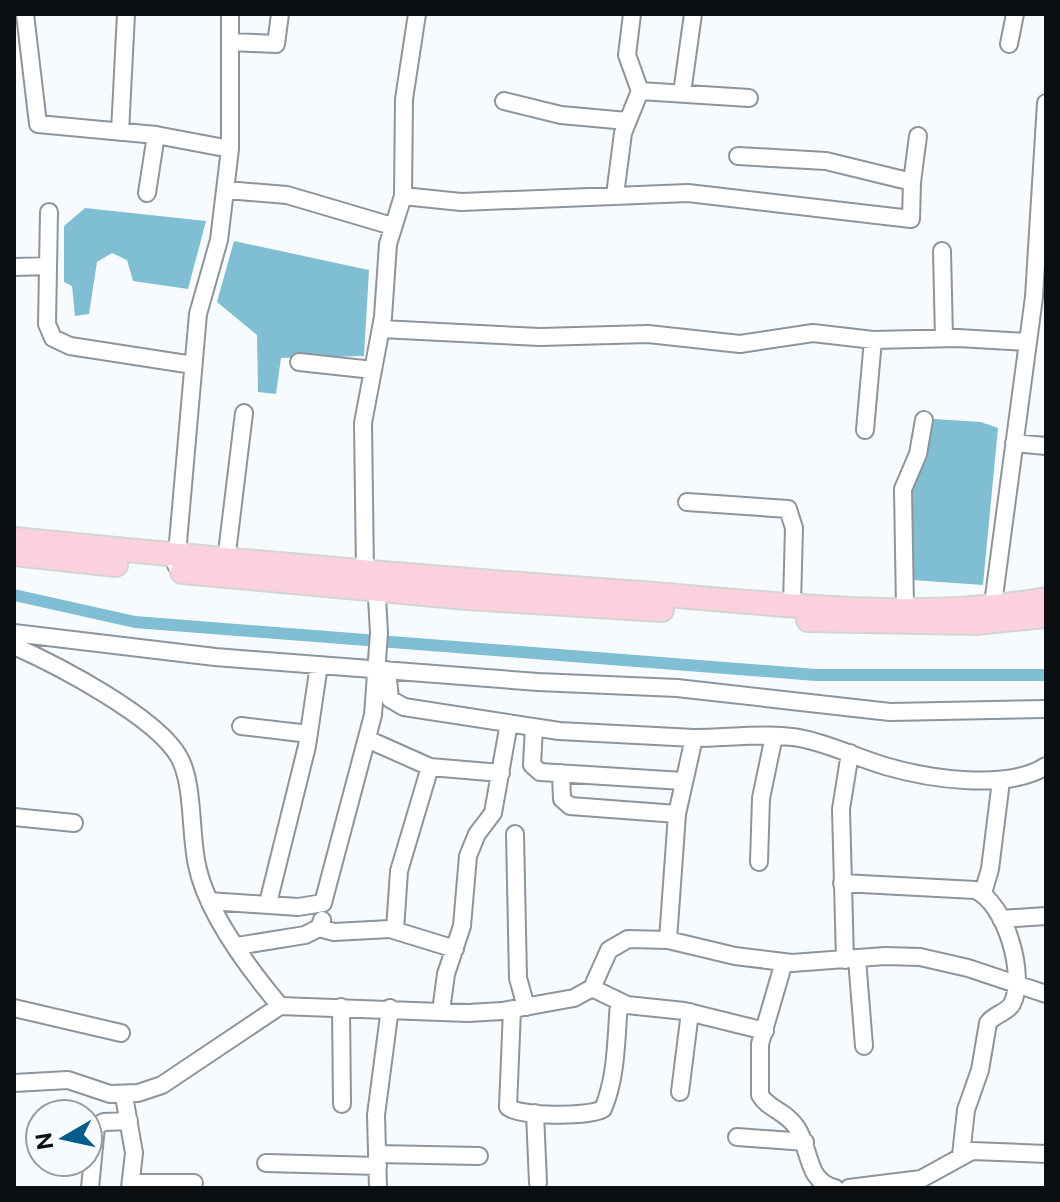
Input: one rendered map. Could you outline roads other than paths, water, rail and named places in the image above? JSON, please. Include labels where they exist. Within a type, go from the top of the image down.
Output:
[{"type":"main road","points":[[14,539],[176,564],[226,561],[372,579],[792,604],[905,608],[1046,599]]},
{"type":"main road","points":[[14,554],[372,579],[865,623],[976,623],[1046,616]]},
{"type":"street","points":[[25,14],[38,124],[156,135],[230,149]]},
{"type":"street","points":[[120,132],[126,14]]},
{"type":"street","points":[[176,564],[198,314],[219,240],[226,190],[230,149],[230,14]]},
{"type":"street","points":[[230,42],[276,44],[280,14]]},
{"type":"street","points":[[417,14],[404,99],[403,196],[392,226],[381,329],[361,451],[381,666],[393,703],[534,727],[694,738],[774,736],[806,739],[913,772],[1001,781],[1028,777],[1046,766]]},
{"type":"street","points":[[615,195],[627,121],[640,91],[627,55],[632,14]]},
{"type":"street","points":[[682,93],[693,14]]},
{"type":"street","points":[[1009,44],[1015,14]]},
{"type":"street","points":[[640,91],[749,98]]},
{"type":"street","points":[[504,101],[561,115],[627,121]]},
{"type":"street","points":[[993,604],[1028,342],[1039,316],[1046,103]]},
{"type":"street","points":[[147,193],[156,135]]},
{"type":"street","points":[[403,196],[461,202],[688,193],[911,219],[918,136]]},
{"type":"street","points":[[738,156],[826,161],[912,182]]},
{"type":"street","points":[[226,190],[287,195],[392,226]]},
{"type":"street","points":[[49,212],[47,324],[59,343],[193,365]]},
{"type":"street","points":[[942,251],[944,338]]},
{"type":"street","points":[[14,267],[48,266]]},
{"type":"street","points":[[381,329],[540,337],[648,334],[740,344],[813,333],[873,340],[944,338],[1028,342]]},
{"type":"street","points":[[865,430],[873,340]]},
{"type":"street","points":[[299,362],[373,370]]},
{"type":"street","points":[[226,561],[244,413]]},
{"type":"street","points":[[905,608],[903,489],[918,454],[924,420]]},
{"type":"street","points":[[1014,443],[1046,446]]},
{"type":"street","points":[[687,502],[788,509],[794,528],[792,604]]},
{"type":"street","points":[[14,633],[215,657],[381,666],[538,682],[677,688],[908,713],[1046,709]]},
{"type":"street","points":[[14,646],[131,712],[161,735],[180,758],[197,868],[209,901],[280,1006]]},
{"type":"street","points":[[268,903],[309,734],[319,665]]},
{"type":"street","points":[[319,928],[367,739],[381,666]]},
{"type":"street","points":[[441,1011],[446,974],[465,911],[468,856],[477,834],[493,813],[509,723]]},
{"type":"street","points":[[241,726],[309,734]]},
{"type":"street","points":[[534,727],[532,765],[540,772],[683,781]]},
{"type":"street","points":[[759,862],[761,798],[774,736]]},
{"type":"street","points":[[668,940],[677,814],[694,738]]},
{"type":"street","points":[[367,739],[430,767],[501,773]]},
{"type":"street","points":[[850,753],[841,809],[842,883],[864,1046]]},
{"type":"street","points":[[395,930],[399,871],[430,767]]},
{"type":"street","points":[[561,773],[562,799],[570,806],[677,814]]},
{"type":"street","points":[[983,893],[990,869],[1001,781]]},
{"type":"street","points":[[14,817],[74,823]]},
{"type":"street","points":[[515,834],[519,1008],[508,1107],[517,1112],[535,1113],[589,1114],[603,1109],[614,1067],[619,1002]]},
{"type":"street","points":[[842,883],[983,893]]},
{"type":"street","points":[[961,1155],[966,1110],[980,1070],[988,1023],[1010,1007],[1016,984],[1015,957],[1001,919],[983,893]]},
{"type":"street","points":[[209,901],[298,907],[323,903]]},
{"type":"street","points":[[1001,919],[1046,916]]},
{"type":"street","points":[[237,946],[305,935],[319,928],[334,932],[395,930],[405,936],[455,949]]},
{"type":"street","points":[[14,1083],[68,1080],[100,1092],[124,1096],[162,1085],[280,1006],[441,1011],[519,1008],[574,998],[592,988],[609,950],[617,943],[641,938],[668,940],[735,956],[784,962],[920,957],[1046,994]]},
{"type":"street","points":[[784,962],[759,1058],[760,1095],[766,1103],[785,1112],[805,1142],[813,1174],[824,1185],[835,1188]]},
{"type":"street","points":[[592,988],[619,1002],[690,1012],[765,1031]]},
{"type":"street","points":[[341,1007],[342,1104]]},
{"type":"street","points":[[14,1008],[121,1033]]},
{"type":"street","points":[[378,1188],[376,1115],[390,1008]]},
{"type":"street","points":[[680,1092],[690,1012]]},
{"type":"street","points":[[124,1096],[134,1153],[130,1185],[194,1183]]},
{"type":"street","points":[[535,1113],[538,1183]]},
{"type":"street","points":[[90,1188],[96,1126],[104,1122],[129,1121]]},
{"type":"street","points":[[737,1137],[805,1142]]},
{"type":"street","points":[[849,1188],[921,1179],[961,1155],[986,1150],[1046,1154]]},
{"type":"street","points":[[266,1163],[479,1156]]},
{"type":"water","points":[[85,208],[206,221],[188,289],[133,281],[127,260],[112,253],[97,262],[89,314],[75,316],[72,286],[64,282],[64,226]]},
{"type":"water","points":[[234,241],[369,270],[364,356],[281,358],[276,394],[258,392],[257,335],[217,302]]},
{"type":"water","points":[[934,419],[981,422],[998,428],[983,585],[912,580],[912,479]]},
{"type":"waterway","points":[[14,595],[135,622],[816,675],[1046,675]]}]
